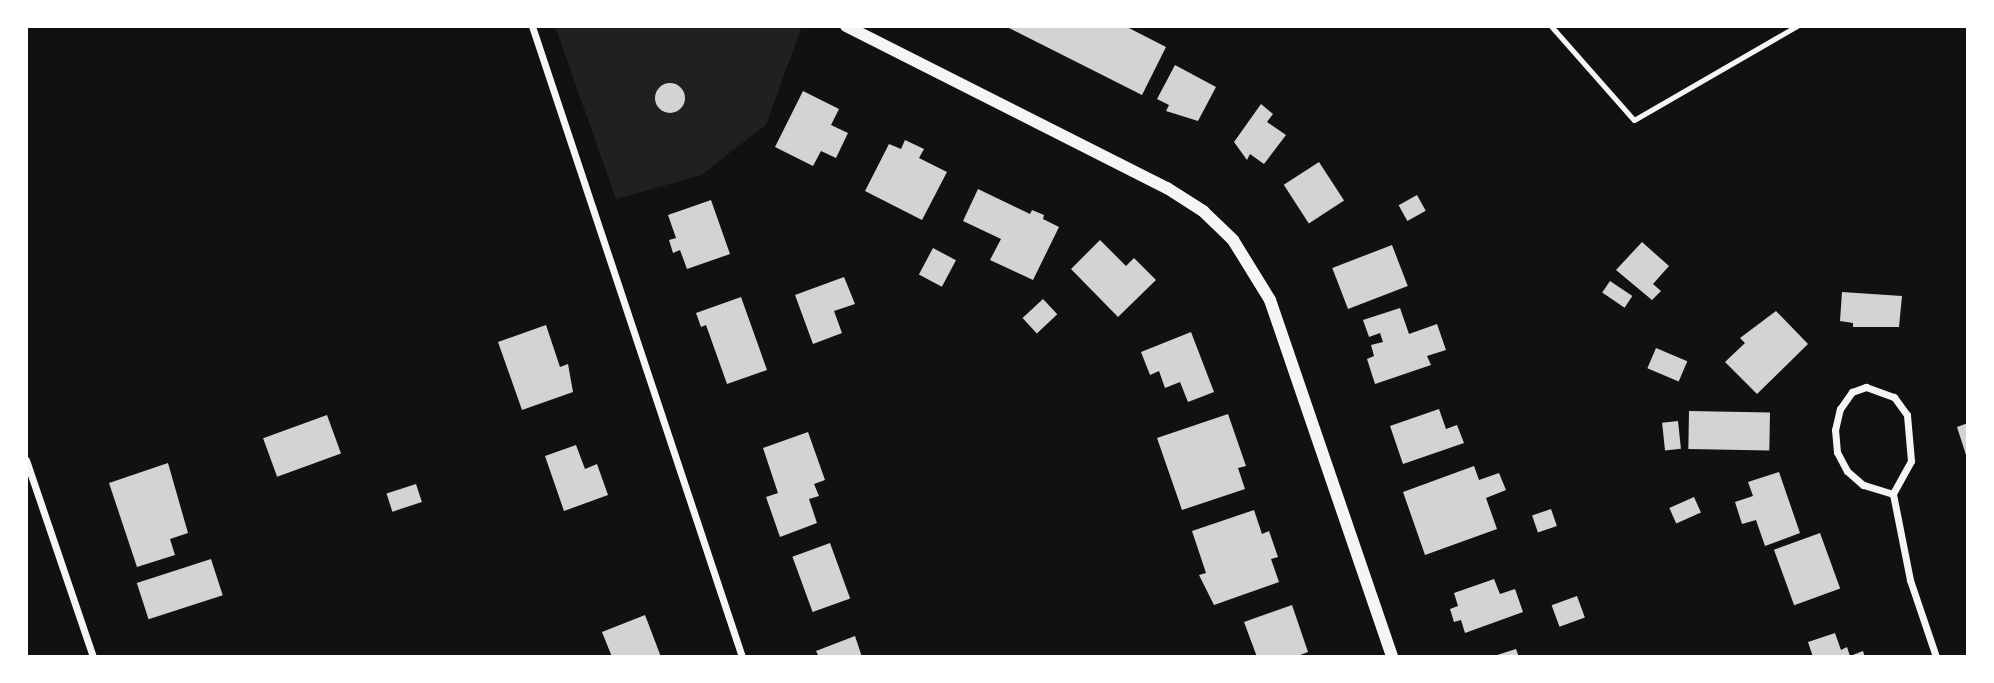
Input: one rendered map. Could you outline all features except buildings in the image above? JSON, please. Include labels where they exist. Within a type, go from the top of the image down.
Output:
[{"type":"street","points":[[532,26],[743,657]]},
{"type":"street","points":[[846,26],[1167,188],[1203,211],[1233,240],[1270,300],[1392,657]]},
{"type":"street","points":[[1893,494],[1863,485],[1847,471],[1837,452],[1835,430],[1840,409],[1852,392],[1866,387],[1894,397],[1907,415],[1911,461],[1893,494],[1910,580],[1936,657]]},
{"type":"street","points":[[26,460],[93,657]]},
{"type":"lane","points":[[1550,26],[1634,120],[1797,26]]},
{"type":"shaded area","points":[[555,26],[802,26],[766,125],[701,175],[616,199]]}]
